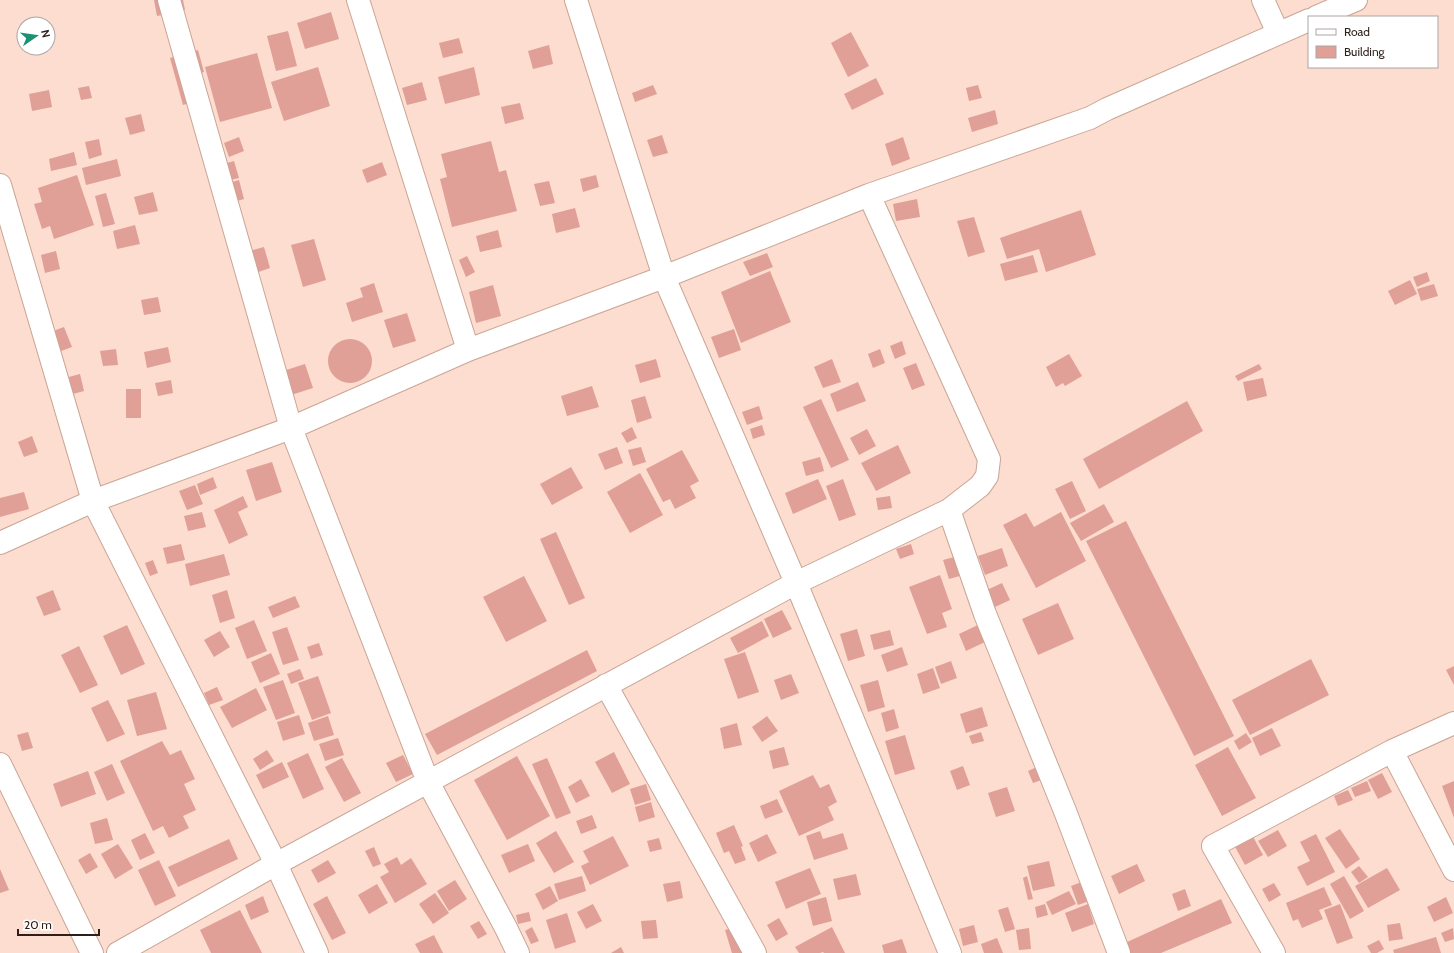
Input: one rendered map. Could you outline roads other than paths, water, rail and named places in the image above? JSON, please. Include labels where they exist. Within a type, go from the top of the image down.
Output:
[{"type":"street","points":[[169,0],[291,428],[428,782],[518,953]]},
{"type":"street","points":[[358,0],[468,350]]},
{"type":"street","points":[[576,0],[664,277],[796,583],[950,953]]},
{"type":"street","points":[[1263,0],[1278,33]]},
{"type":"street","points":[[1318,16],[1356,0]]},
{"type":"street","points":[[0,543],[93,501],[291,428],[468,350],[664,277],[869,195],[1090,118],[1308,20]]},
{"type":"street","points":[[0,185],[93,501],[276,864],[317,953]]},
{"type":"street","points":[[118,953],[276,864],[796,583],[949,510],[980,486],[987,476],[989,459],[869,195]]},
{"type":"street","points":[[949,510],[985,614],[1065,811],[1119,953]]},
{"type":"street","points":[[606,685],[755,953]]},
{"type":"street","points":[[1274,953],[1214,846],[1392,751],[1454,723]]},
{"type":"street","points":[[1392,751],[1454,870]]},
{"type":"street","points":[[0,764],[92,953]]}]
